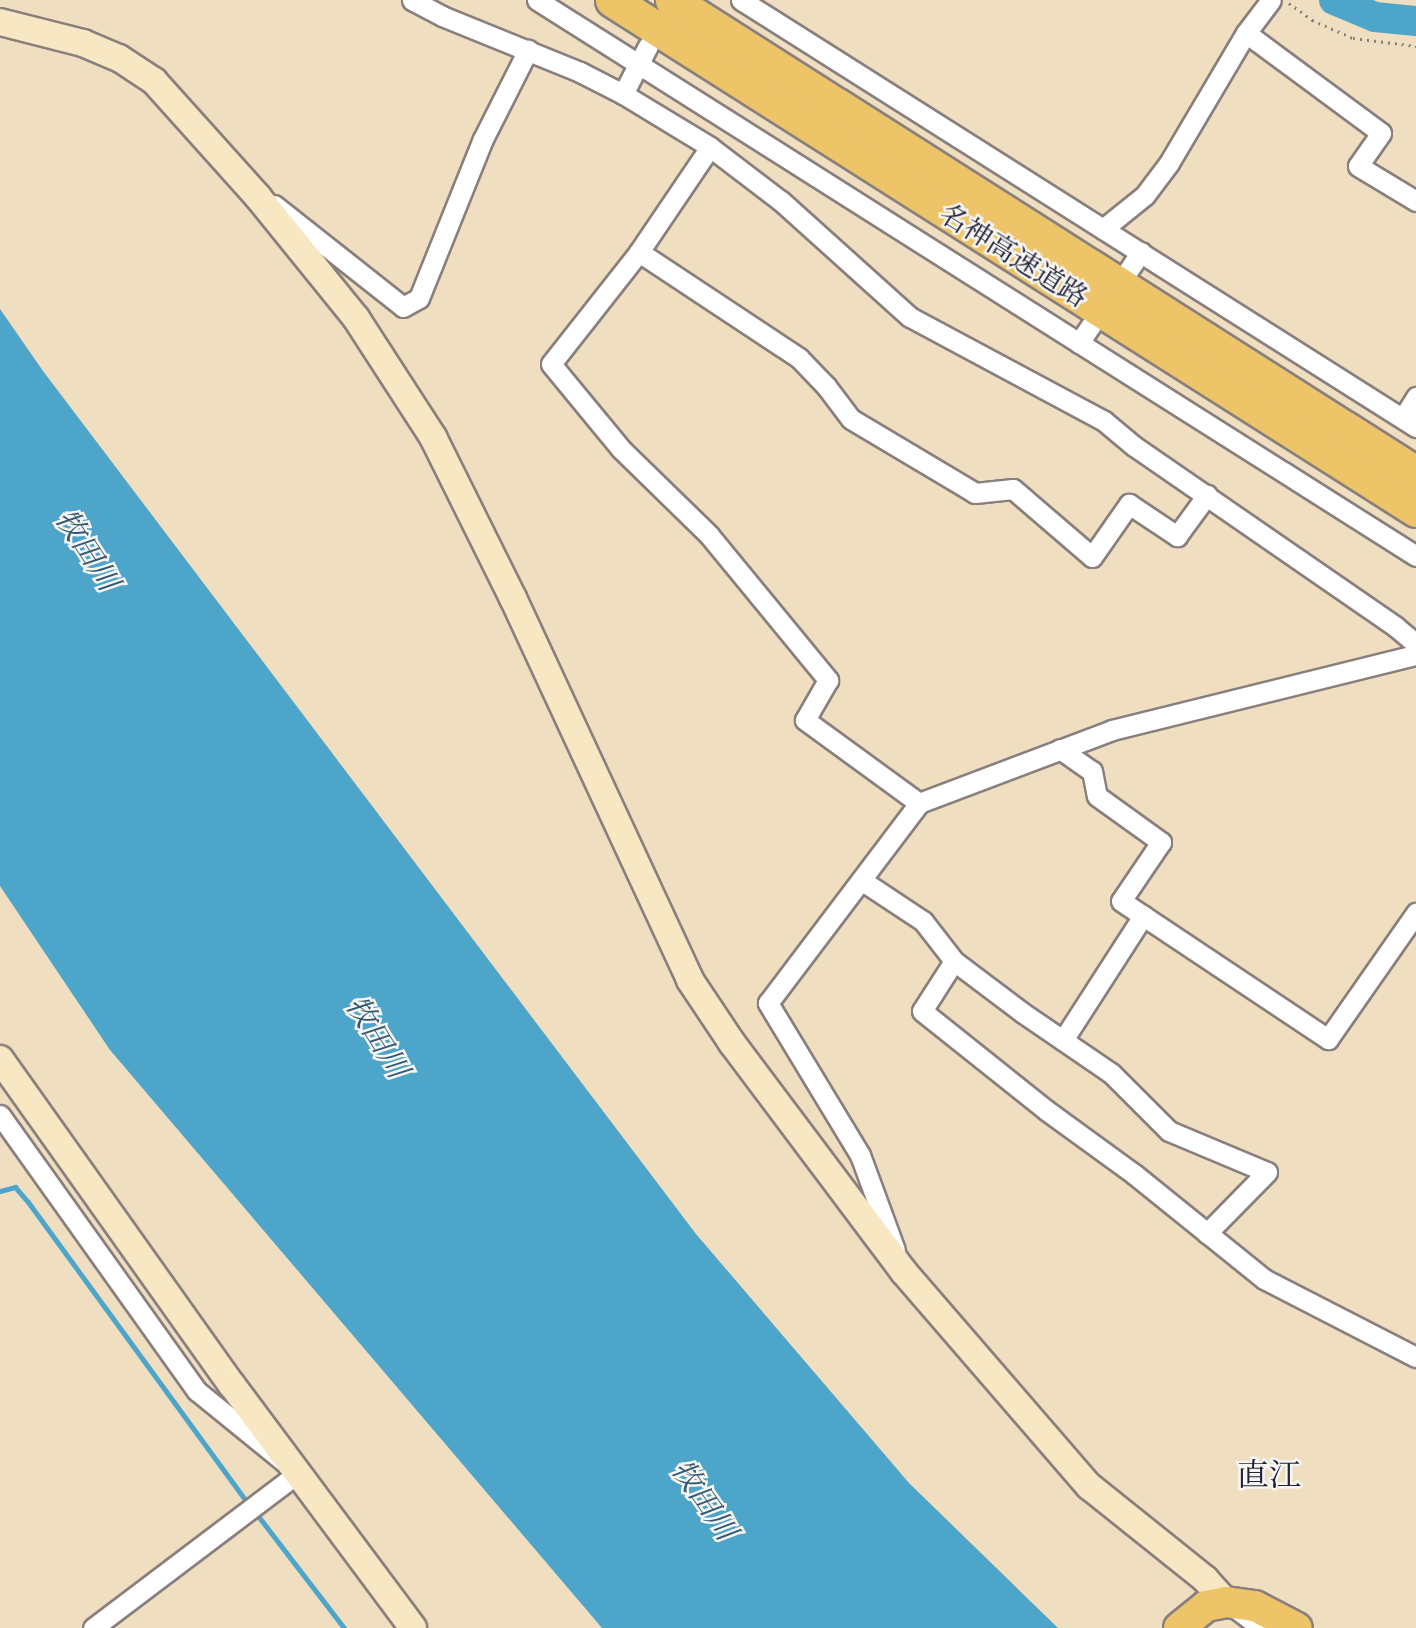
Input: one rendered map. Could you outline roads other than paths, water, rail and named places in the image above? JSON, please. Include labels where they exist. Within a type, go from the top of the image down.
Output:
[{"type":"highway","name":"名神高速道路","points":[[612,0],[1416,510]]},
{"type":"highway","name":"名神高速道路","points":[[672,0],[1416,473]]},
{"type":"main road","points":[[1179,1628],[1206,1606],[1226,1602],[1255,1606],[1297,1628]]},
{"type":"street","points":[[412,0],[442,16],[528,50],[623,94],[710,147],[780,201],[910,317],[1104,421],[1134,446],[1396,626],[1416,644]]},
{"type":"street","points":[[537,0],[642,54],[1079,342],[1416,556]]},
{"type":"street","points":[[741,0],[1409,423],[1416,397]]},
{"type":"street","points":[[1103,229],[1145,195],[1169,163],[1246,33],[1271,0]]},
{"type":"street","points":[[0,22],[83,43],[120,58],[154,81],[258,197],[356,318],[433,437],[513,597],[690,980],[732,1042],[904,1272],[1089,1486],[1205,1579],[1226,1602],[1261,1628]]},
{"type":"street","points":[[1246,33],[1381,133],[1358,166],[1416,201]]},
{"type":"street","points":[[258,197],[266,198],[403,307],[419,298],[484,139],[528,50]]},
{"type":"street","points":[[623,94],[642,54]]},
{"type":"street","points":[[710,147],[639,252],[551,364],[621,449],[709,535],[828,680],[805,720],[919,803]]},
{"type":"street","points":[[639,252],[799,358],[826,386],[851,419],[975,493],[1013,489],[1092,557],[1129,504],[1177,537],[1207,495]]},
{"type":"street","points":[[1128,271],[1141,253]]},
{"type":"street","points":[[1079,342],[1092,324]]},
{"type":"street","points":[[904,1272],[860,1155],[768,1003],[919,803],[1112,730],[1416,655]]},
{"type":"street","points":[[1060,749],[1091,772],[1097,796],[1161,842],[1121,901],[1328,1039],[1416,913]]},
{"type":"street","points":[[861,880],[923,921],[954,961],[1111,1073],[1169,1131],[1267,1172],[1206,1233]]},
{"type":"street","points":[[1063,1040],[1143,916]]},
{"type":"street","points":[[954,961],[922,1011],[1264,1279],[1416,1357]]},
{"type":"street","points":[[0,1059],[413,1628]]},
{"type":"street","points":[[0,1115],[197,1391],[298,1473]]},
{"type":"street","points":[[93,1628],[298,1473]]},
{"type":"water","name":"牧田川","points":[[0,309],[43,371],[696,1234],[909,1483],[1058,1628],[602,1628],[110,1050],[0,886]]},
{"type":"waterway","points":[[1334,0],[1375,17],[1416,21]]},
{"type":"waterway","points":[[0,1191],[15,1187],[28,1202],[249,1505]]},
{"type":"waterway","points":[[255,1512],[344,1628]]},
{"type":"district","name":"直江","points":[[1269,1475]]}]
